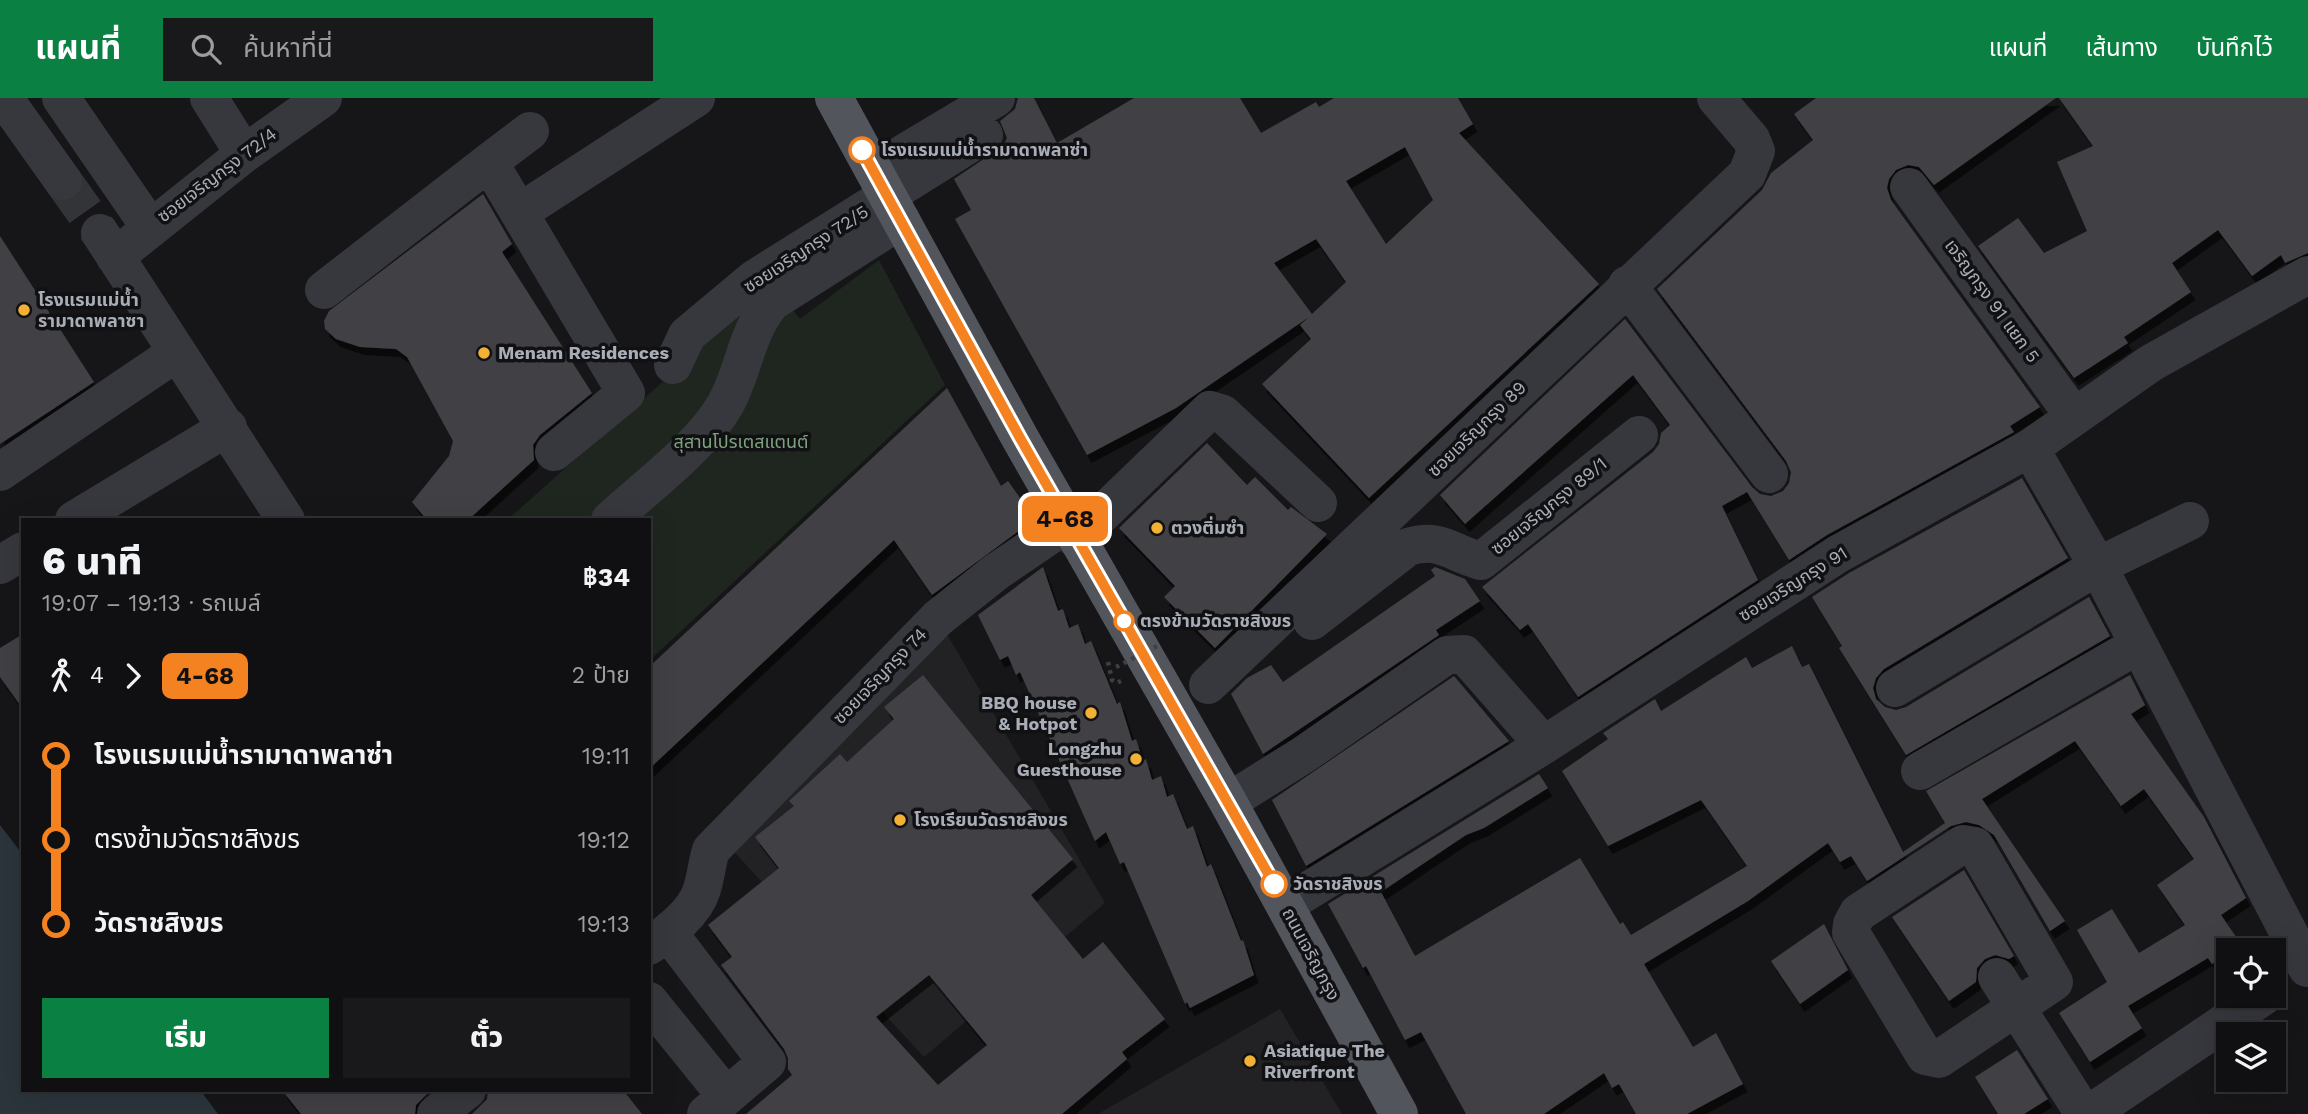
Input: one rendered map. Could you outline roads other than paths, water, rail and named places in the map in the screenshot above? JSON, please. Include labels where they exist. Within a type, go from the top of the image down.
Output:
[{"type":"main road","name":"ถนนเจริญกรุง","points":[[834,98],[1072,531],[1228,802],[1399,1114]]},
{"type":"street","points":[[63,181],[13,109],[59,98],[149,226]]},
{"type":"street","points":[[209,98],[244,154]]},
{"type":"street","name":"ซอยเจริญกรุง 72/4","points":[[176,353],[108,245],[149,226],[323,98]]},
{"type":"street","points":[[520,212],[696,98]]},
{"type":"street","points":[[888,196],[996,98]]},
{"type":"street","name":"ซอยเจริญกรุง 89","points":[[1208,685],[1747,174],[1756,151],[1751,139],[1716,98]]},
{"type":"street","points":[[324,290],[530,131]]},
{"type":"street","points":[[888,196],[984,135]]},
{"type":"street","points":[[489,162],[626,393],[554,452]]},
{"type":"street","name":"เจริญกรุง 91 แยก 5","points":[[1909,187],[2073,415]]},
{"type":"street","name":"ซอยเจริญกรุง 72/5","points":[[673,366],[687,335],[754,279],[888,196]]},
{"type":"street","name":"ซอยเจริญกรุง 72/5","points":[[612,518],[712,426],[727,401],[758,317],[888,196]]},
{"type":"street","name":"ซอยเจริญกรุง 91","points":[[1285,905],[1544,745],[1838,554],[2030,448],[2073,415],[2151,363],[2308,275]]},
{"type":"street","points":[[1627,285],[1769,474]]},
{"type":"street","points":[[0,472],[176,353],[228,427],[285,518]]},
{"type":"street","name":"ซอยเจริญกรุง 74","points":[[659,939],[692,907],[702,890],[711,850],[937,618],[996,572],[1072,531],[1210,410],[1223,414],[1318,503]]},
{"type":"street","points":[[77,518],[228,427]]},
{"type":"street","name":"ซอยเจริญกรุง 89/1","points":[[1175,710],[1208,685],[1226,681],[1281,647],[1349,590],[1408,547],[1426,542],[1440,543],[1481,561],[1639,435]]},
{"type":"street","points":[[2030,448],[2098,566],[2308,968],[2286,982]]},
{"type":"street","points":[[1895,688],[2098,566],[2190,521]]},
{"type":"street","points":[[0,565],[21,552]]},
{"type":"street","points":[[1920,771],[2138,645]]},
{"type":"street","points":[[1228,802],[1303,755],[1447,654],[1464,653],[1544,745]]},
{"type":"street","points":[[1963,844],[1975,846],[2053,978],[2051,986],[2007,992],[1939,1059],[1926,1056],[1852,933],[1852,924],[1858,914],[1963,844]]},
{"type":"street","points":[[651,1004],[716,1105],[768,1062],[659,939]]},
{"type":"street","points":[[2007,992],[2087,1114],[2246,1008]]},
{"type":"street","points":[[436,1114],[464,1092]]},
{"type":"tunnel","points":[[63,181],[100,233]]},
{"type":"place","name":"โรงแรมแม่น้ำรามาดาพลาซ่า","points":[[862,150]]},
{"type":"place","name":"โรงแรมแม่น้ำ รามาดาพลาซา","points":[[24,310]]},
{"type":"place","name":"Menam Residences","points":[[484,353]]},
{"type":"place","name":"ตวงติ่มซำ","points":[[1157,528]]},
{"type":"place","name":"ตรงข้ามวัดราชสิงขร","points":[[1124,621]]},
{"type":"place","name":"BBQ house & Hotpot","points":[[1091,713]]},
{"type":"place","name":"Longzhu Guesthouse","points":[[1136,759]]},
{"type":"place","name":"โรงเรียนวัดราชสิงขร","points":[[900,820]]},
{"type":"place","name":"วัดราชสิงขร","points":[[1274,884]]},
{"type":"place","name":"Asiatique The Riverfront","points":[[1250,1061]]},
{"type":"park label","name":"สุสานโปรเตสแตนต์","points":[[741,442]]}]
